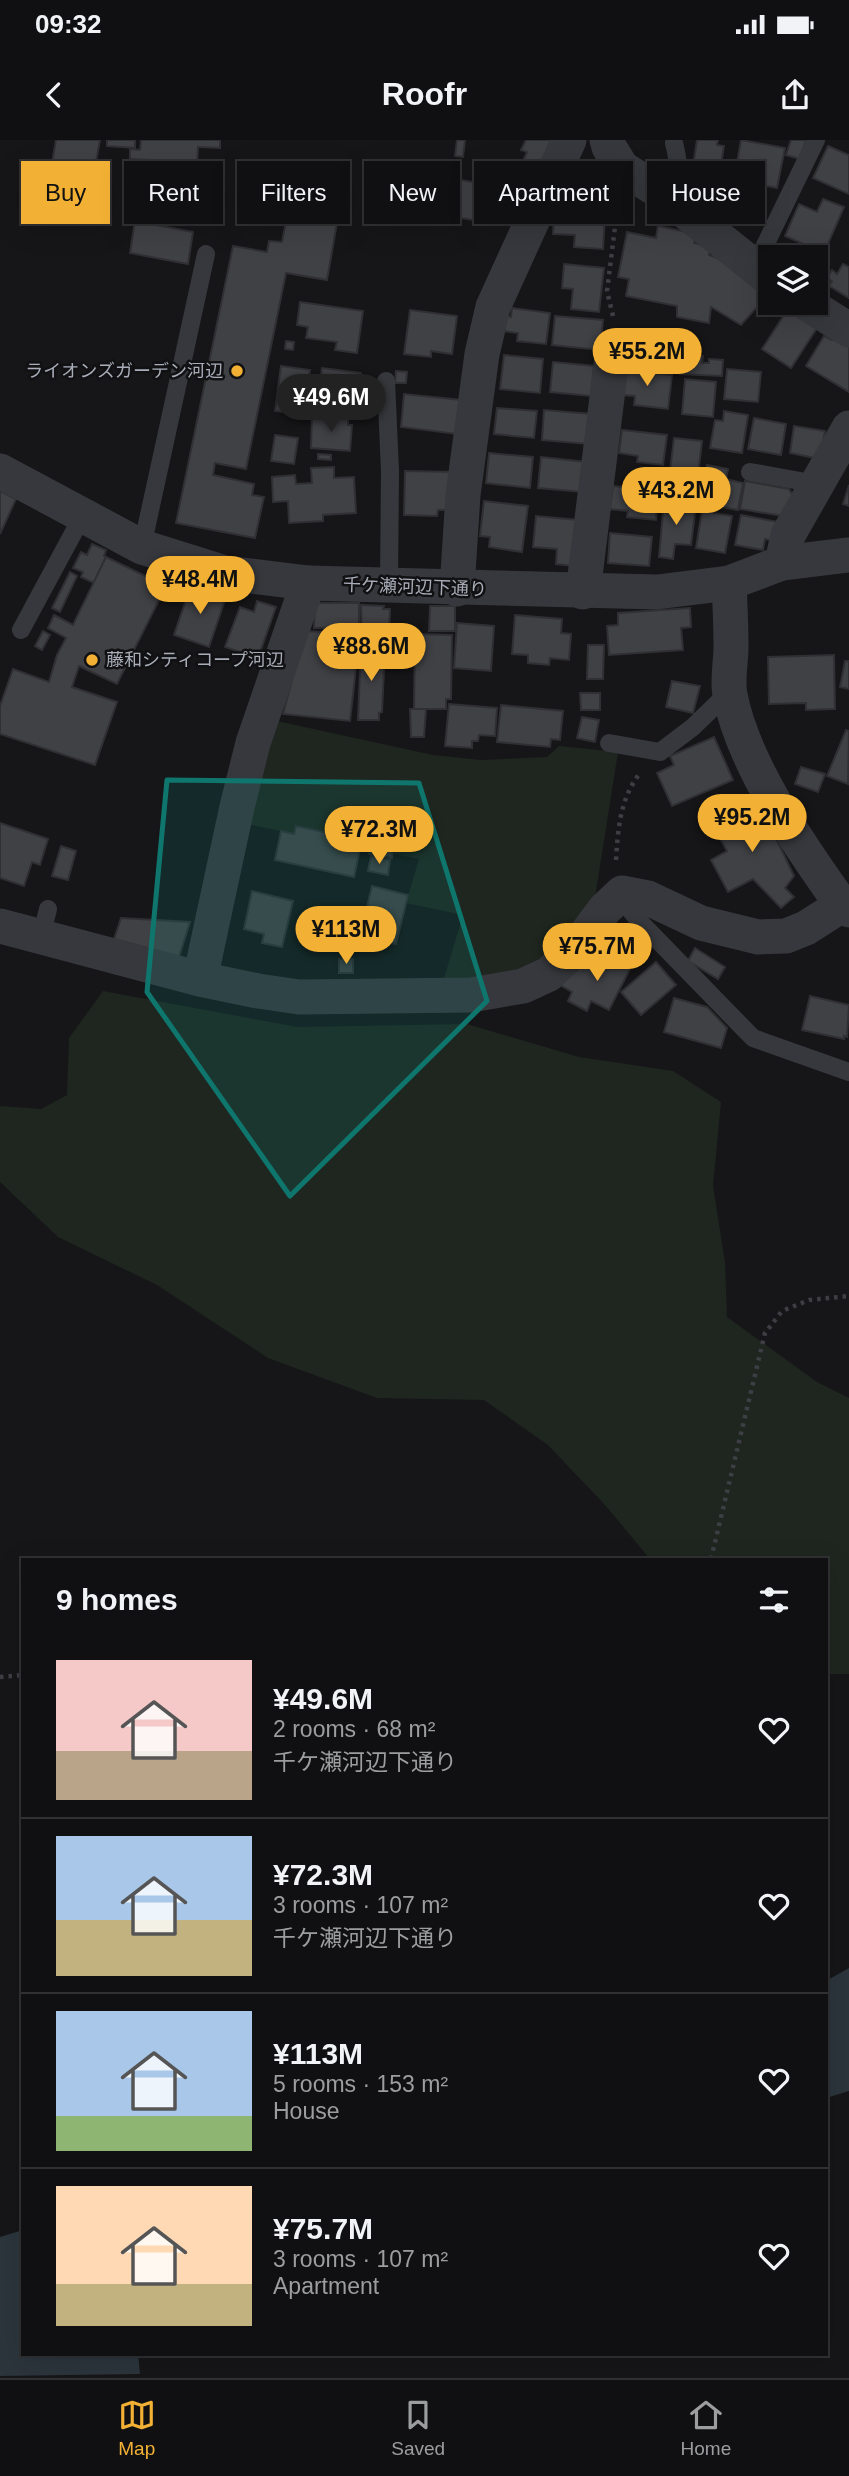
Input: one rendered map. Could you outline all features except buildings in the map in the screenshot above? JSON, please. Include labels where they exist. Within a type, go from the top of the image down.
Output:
[{"type":"street","points":[[457,589],[463,495],[482,354],[493,307],[569,140]]},
{"type":"street","points":[[614,154],[647,181]]},
{"type":"street","points":[[701,224],[758,270]]},
{"type":"street","points":[[825,315],[849,330]]},
{"type":"street","points":[[583,592],[613,349]]},
{"type":"street","points":[[782,563],[788,535],[849,429]]},
{"type":"street","name":"千ケ瀬河辺下通り","points":[[0,471],[142,547],[225,573],[307,583],[457,589],[657,592],[729,583],[782,563],[849,555]]},
{"type":"street","points":[[200,979],[253,743],[307,583]]},
{"type":"street","points":[[0,926],[45,923],[200,979],[299,997],[471,995],[523,986],[549,974],[579,945],[605,909],[622,893],[648,898],[701,923],[758,937],[786,936],[806,928],[847,906],[807,856],[757,769],[739,731],[729,692],[729,583]]},
{"type":"lane","points":[[773,245],[816,140]]},
{"type":"lane","points":[[674,144],[678,161]]},
{"type":"lane","points":[[142,547],[205,254]]},
{"type":"lane","points":[[386,381],[390,471],[389,585]]},
{"type":"lane","points":[[750,472],[817,484]]},
{"type":"lane","points":[[21,630],[83,515]]},
{"type":"lane","points":[[609,743],[660,752],[693,727],[729,692]]},
{"type":"lane","points":[[622,893],[641,923],[753,1038],[849,1072]]},
{"type":"path","points":[[613,349],[615,321],[607,291],[614,154]]},
{"type":"path","points":[[622,893],[616,864],[619,817],[629,790],[644,769]]},
{"type":"path","points":[[711,1558],[765,1333],[782,1311],[809,1300],[849,1296]]},
{"type":"path","points":[[0,1677],[21,1675]]},
{"type":"highlighted area","points":[[167,780],[419,783],[487,1001],[290,1196],[147,992]]},
{"type":"shaded area","points":[[277,721],[433,755],[481,760],[547,757],[559,746],[618,752],[594,904],[545,964],[442,985],[463,915],[406,903],[419,859],[247,824]]},
{"type":"shaded area","points":[[103,991],[297,1027],[467,1024],[579,1057],[673,1071],[721,1102],[713,1186],[725,1262],[727,1317],[817,1382],[849,1398],[849,1674],[828,1674],[828,1558],[649,1558],[605,1505],[548,1445],[484,1400],[377,1398],[268,1358],[157,1285],[58,1237],[0,1182],[0,1106],[41,1109],[67,1095],[69,1038]]},
{"type":"shaded area","points":[[849,1968],[849,2091],[828,2097],[828,1980]]},
{"type":"shaded area","points":[[21,2231],[21,2356],[138,2356],[140,2374],[0,2376],[0,2237]]},
{"type":"place","name":"ライオンズガーデン河辺","points":[[237,371]]},
{"type":"place","name":"藤和シティコープ河辺","points":[[92,660]]}]
